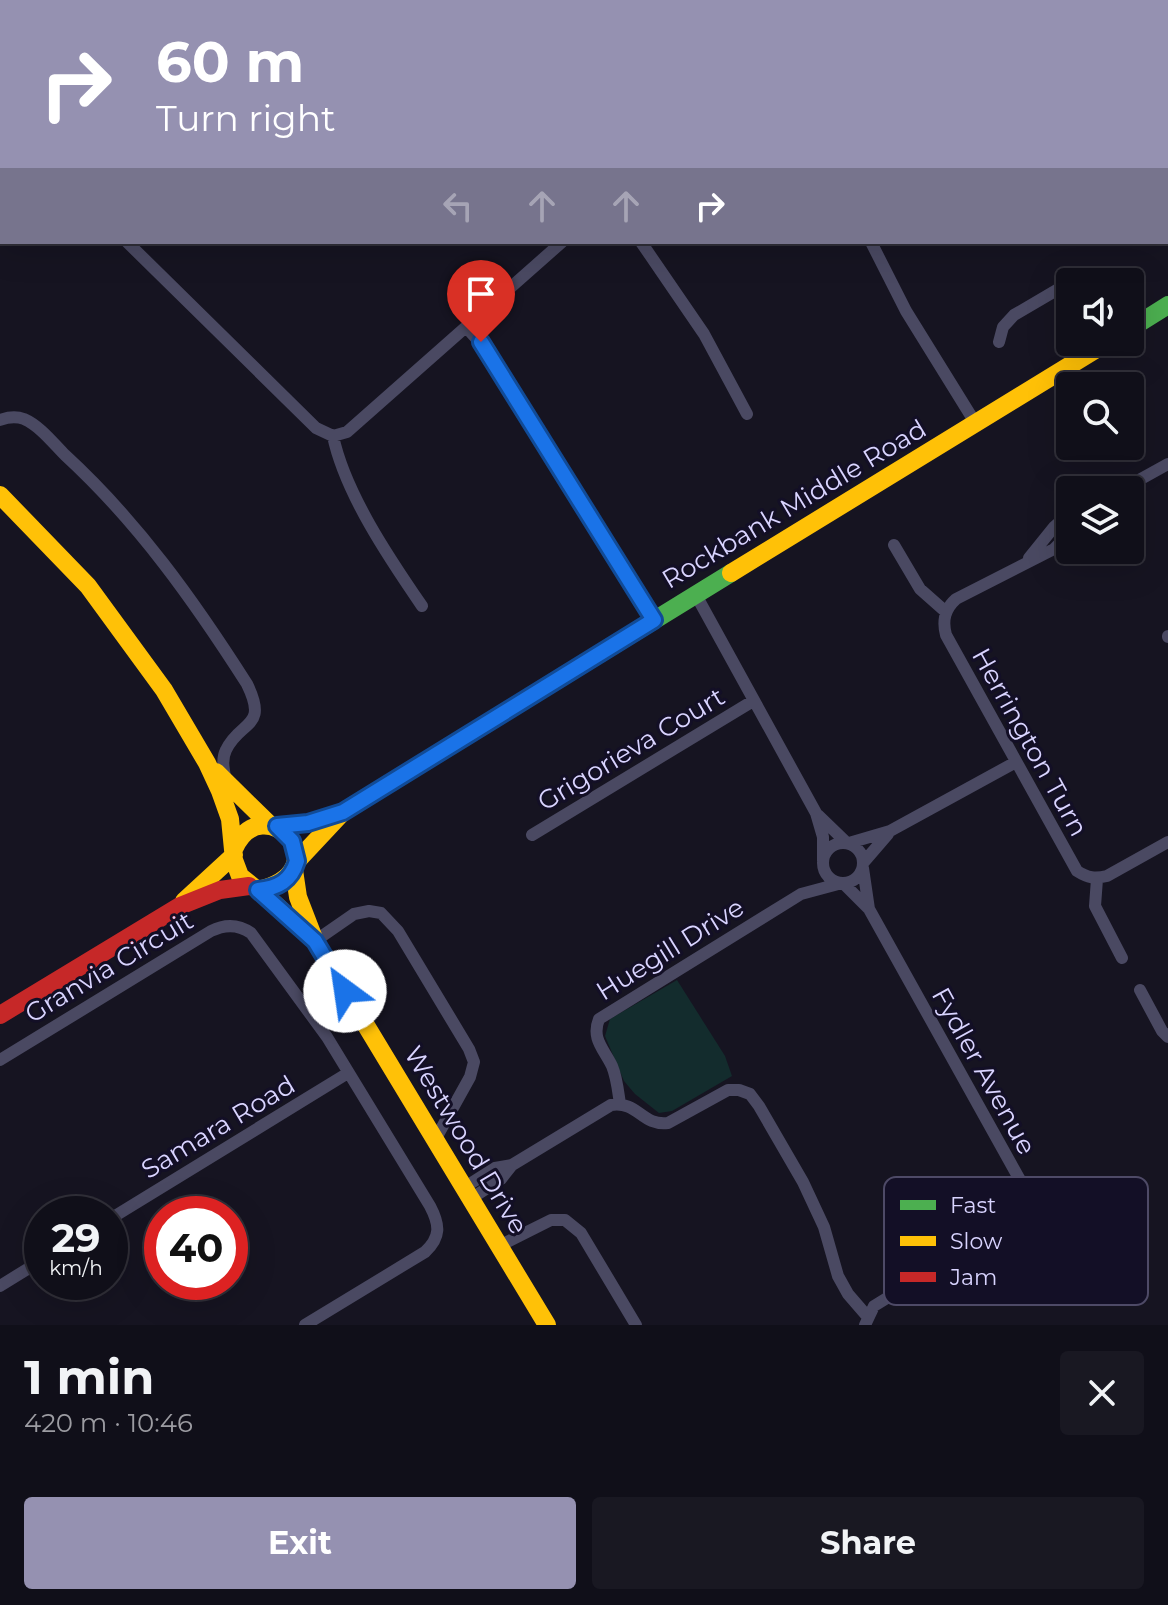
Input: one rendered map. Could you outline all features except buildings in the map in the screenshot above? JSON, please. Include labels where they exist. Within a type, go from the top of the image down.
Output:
[{"type":"street","points":[[129,244],[316,428],[333,436],[347,432],[560,244]]},
{"type":"street","points":[[642,244],[704,334],[747,414]]},
{"type":"street","points":[[872,244],[906,311],[976,424]]},
{"type":"street","points":[[999,342],[1006,322],[1056,289]]},
{"type":"street","points":[[1144,320],[1168,305]]},
{"type":"street","points":[[466,327],[492,356],[654,620]]},
{"type":"street","name":"Rockbank Middle Road","points":[[273,825],[308,823],[343,812],[1085,356]]},
{"type":"street","points":[[0,420],[16,417],[36,427],[125,516],[192,599],[247,684],[254,698],[255,713],[252,721],[227,747],[223,762],[226,782]]},
{"type":"street","points":[[333,436],[343,471],[381,544],[422,606]]},
{"type":"street","points":[[1144,477],[1168,464]]},
{"type":"street","points":[[0,495],[55,550],[106,609],[170,702],[208,764],[230,819],[236,870],[254,888]]},
{"type":"street","points":[[1024,562],[1056,525]]},
{"type":"street","points":[[894,545],[920,589],[946,612],[956,599],[1056,547]]},
{"type":"street","points":[[696,595],[816,813],[823,837],[823,862],[831,878],[842,883],[859,876],[863,864],[890,831]]},
{"type":"street","name":"Herrington Turn","points":[[946,612],[946,635],[1070,861],[1077,871],[1097,879]]},
{"type":"street","name":"Grigorieva Court","points":[[532,835],[753,701]]},
{"type":"street","points":[[823,862],[828,849],[834,845],[890,831],[1016,762]]},
{"type":"street","points":[[0,1015],[180,906],[220,890],[278,886],[296,866],[292,841],[208,764]]},
{"type":"street","name":"Rockbank Middle Road","points":[[296,866],[343,812]]},
{"type":"street","points":[[816,813],[859,851],[863,864]]},
{"type":"street","points":[[180,906],[234,852],[243,834],[252,828],[273,825]]},
{"type":"street","points":[[1122,958],[1095,906],[1097,879],[1168,842]]},
{"type":"street","name":"Huegill Drive","points":[[801,894],[823,862]]},
{"type":"street","name":"Fydler Avenue","points":[[863,864],[869,909]]},
{"type":"street","name":"Westwood Drive","points":[[296,866],[298,897],[315,941],[547,1325]]},
{"type":"street","name":"Huegill Drive","points":[[620,1104],[612,1066],[596,1039],[595,1028],[599,1019],[801,894],[842,883]]},
{"type":"street","name":"Fydler Avenue","points":[[842,883],[869,909],[1018,1177]]},
{"type":"street","name":"Westwood Drive","points":[[254,888],[315,941]]},
{"type":"street","points":[[315,941],[354,914],[369,911],[381,913],[398,931],[474,1062],[470,1077],[435,1140]]},
{"type":"street","name":"Granvia Circuit","points":[[0,1060],[211,931],[229,925],[248,930],[327,1037],[438,1220],[439,1229],[433,1245],[425,1252],[305,1325]]},
{"type":"street","points":[[1140,990],[1168,1037]]},
{"type":"street","name":"Samara Road","points":[[128,1208],[348,1073]]},
{"type":"street","points":[[469,1192],[495,1168],[512,1165],[603,1110],[620,1104],[638,1110],[652,1123],[660,1124],[728,1090],[739,1090],[750,1094],[803,1182],[824,1227],[838,1276],[866,1321]]},
{"type":"street","points":[[499,1246],[551,1220],[565,1220],[581,1233],[636,1325]]},
{"type":"street","points":[[0,1286],[24,1271]]},
{"type":"street","name":"Fydler Avenue","points":[[866,1321],[874,1306],[884,1299]]},
{"type":"green space","points":[[677,980],[725,1056],[732,1076],[672,1111],[659,1113],[624,1081],[605,1036],[610,1019]]},
{"type":"traffic: fast","points":[[1144,320],[1168,305]]},
{"type":"traffic: fast","points":[[277,826],[308,823],[343,812],[731,573]]},
{"type":"traffic: slow","points":[[731,573],[1085,356]]},
{"type":"traffic: slow","points":[[0,495],[88,586],[164,690],[220,791],[230,819],[234,860],[240,876],[315,941]]},
{"type":"traffic: slow","points":[[216,772],[269,824]]},
{"type":"traffic: slow","points":[[297,861],[341,814]]},
{"type":"traffic: slow","points":[[234,849],[247,832],[262,826],[277,829],[289,838],[295,851],[294,866],[283,880],[258,890]]},
{"type":"traffic: slow","points":[[184,901],[234,855]]},
{"type":"traffic: slow","points":[[294,870],[298,897],[315,941],[547,1325]]},
{"type":"traffic: jam","points":[[0,1015],[180,906],[220,890],[249,886]]},
{"type":"route","points":[[345,991],[315,941],[258,890],[269,889],[286,881],[297,861],[292,841],[277,826],[308,823],[343,812],[654,620],[481,342]]}]
